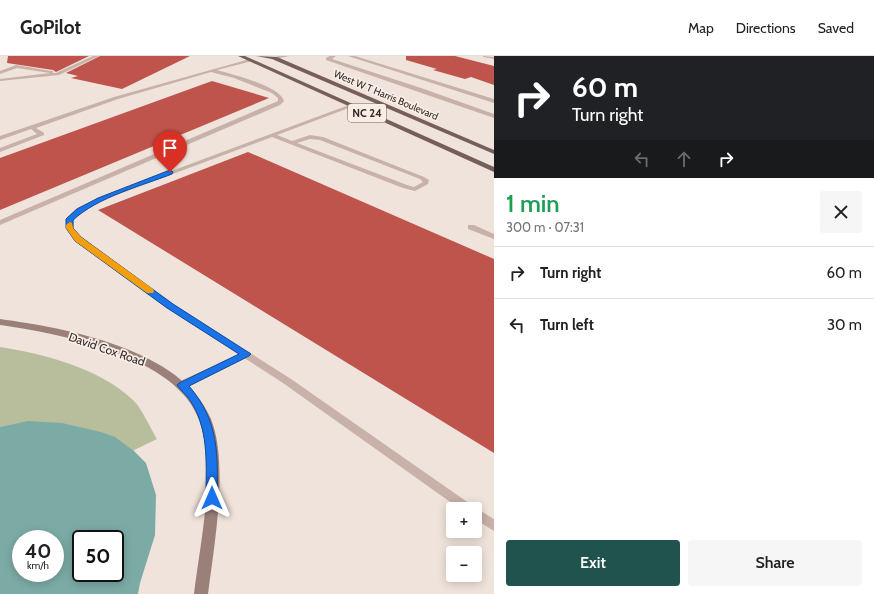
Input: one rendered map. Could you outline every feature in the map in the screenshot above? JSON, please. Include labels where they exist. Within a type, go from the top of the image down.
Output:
[{"type":"main road","name":"West W T Harris Boulevard","points":[[241,56],[494,170]]},
{"type":"main road","name":"West W T Harris Boulevard","points":[[259,56],[272,57],[494,152]]},
{"type":"main road","points":[[250,60],[272,63],[351,96],[395,110]]},
{"type":"main road","name":"David Cox Road","points":[[0,322],[72,336],[117,350],[153,364],[182,385],[196,401],[205,419],[209,433],[212,464],[212,498],[201,594]]},
{"type":"street","points":[[182,385],[246,354]]},
{"type":"lane","points":[[0,80],[57,74],[97,56]]},
{"type":"lane","points":[[272,57],[287,56]]},
{"type":"lane","points":[[334,56],[328,59],[420,89],[494,116]]},
{"type":"lane","points":[[350,56],[494,101]]},
{"type":"lane","points":[[485,56],[494,58]]},
{"type":"lane","points":[[0,138],[116,98],[250,60]]},
{"type":"lane","points":[[0,73],[16,66],[57,74]]},
{"type":"lane","points":[[0,224],[278,104],[281,101],[280,97],[274,92],[236,77],[211,70]]},
{"type":"lane","points":[[351,106],[101,199],[80,210],[70,219],[70,228],[78,239],[170,306],[287,381],[459,502]]},
{"type":"lane","points":[[0,150],[42,134],[31,127]]},
{"type":"lane","points":[[271,135],[406,187],[415,189],[426,183],[426,180],[422,178],[321,138],[310,137],[292,143]]},
{"type":"lane","points":[[471,227],[494,237]]},
{"type":"lane","points":[[482,518],[494,526]]},
{"type":"green space","points":[[0,347],[53,358],[88,371],[104,379],[136,403],[157,439],[0,515]]},
{"type":"water","points":[[28,421],[62,423],[101,432],[115,437],[134,451],[146,463],[156,495],[155,535],[138,594],[0,594],[0,427]]},
{"type":"building","points":[[8,56],[89,56],[56,72],[53,70],[7,63]]},
{"type":"building","points":[[100,56],[190,56],[122,89],[71,78],[78,76],[66,73]]},
{"type":"building","points":[[406,56],[455,56],[494,66],[494,85],[471,77],[465,79],[433,70],[437,69],[406,60]]},
{"type":"building","points":[[212,81],[269,98],[0,210],[0,158]]},
{"type":"building","points":[[248,152],[494,259],[494,453],[98,210]]},
{"type":"slow traffic","points":[[70,225],[70,228],[78,239],[150,291]]},
{"type":"route","points":[[170,172],[101,199],[80,210],[70,219],[70,228],[78,239],[170,306],[246,354],[182,385],[196,401],[205,419],[209,433],[212,464],[212,498]]}]
